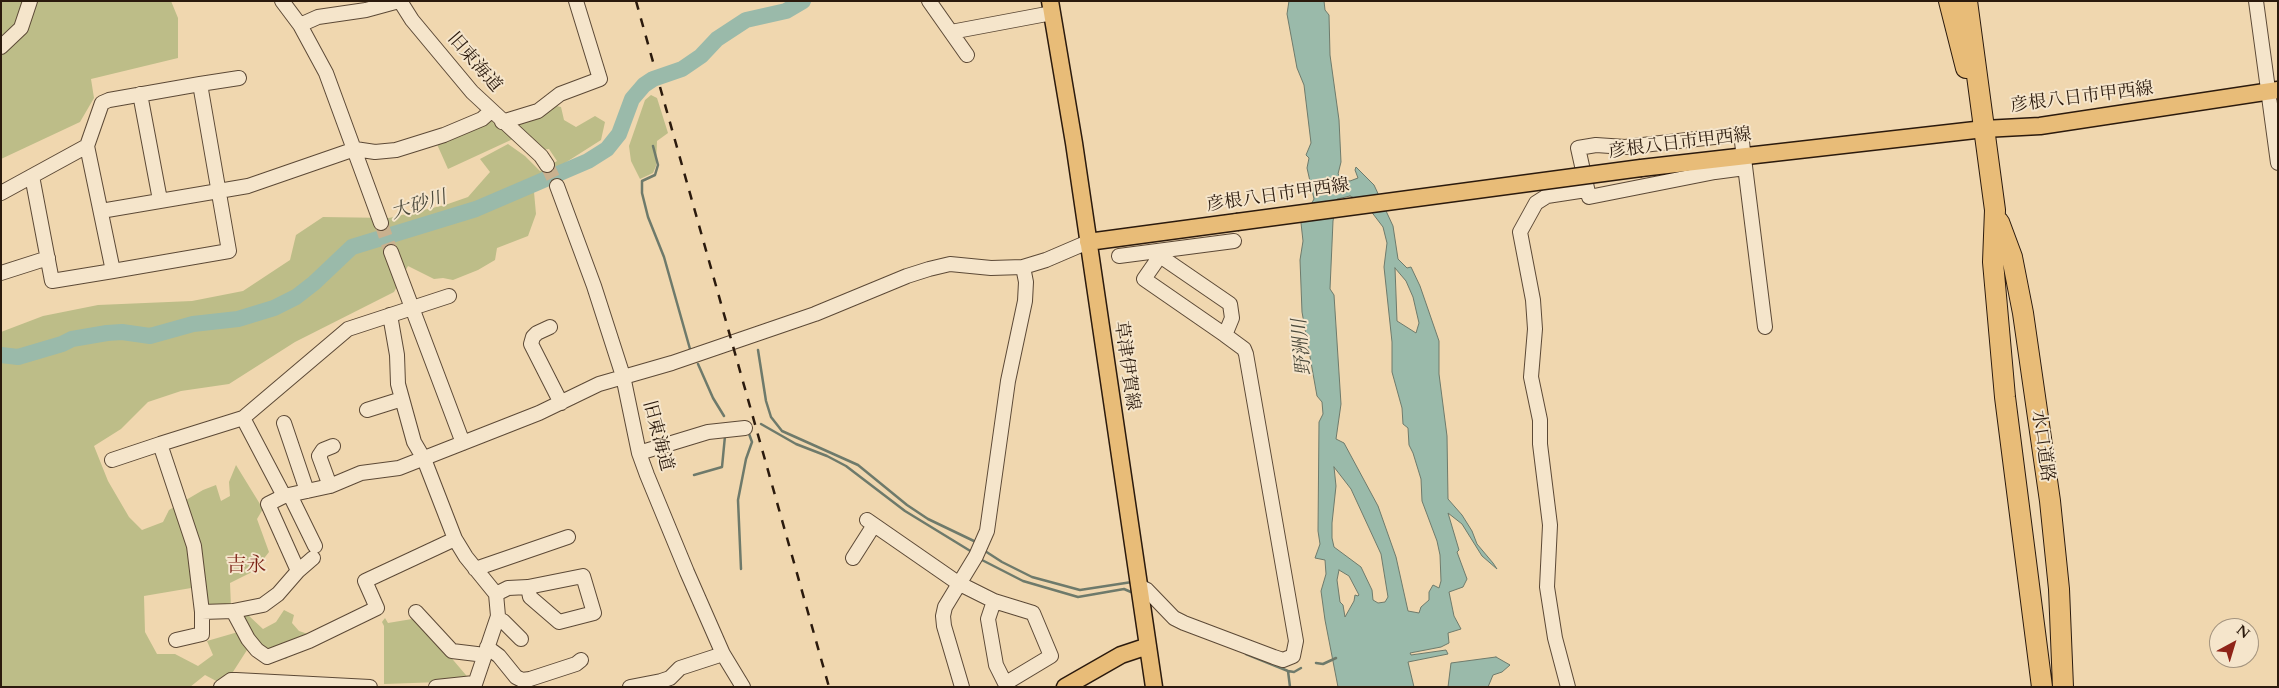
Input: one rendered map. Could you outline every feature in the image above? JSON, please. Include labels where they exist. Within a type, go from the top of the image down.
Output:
[{"type":"highway","points":[[1948,1],[1964,65],[1980,102]]},
{"type":"highway","points":[[1967,1],[1980,102]]},
{"type":"highway","name":"水口道路","points":[[1980,102],[1995,210],[1994,262],[2006,397],[2042,687]]},
{"type":"highway","name":"水口道路","points":[[1995,210],[2012,257],[2023,313],[2056,560],[2063,687]]},
{"type":"main road","name":"草津伊賀線","points":[[1051,7],[1148,646]]},
{"type":"main road","name":"彦根八日市甲西線","points":[[1088,242],[1640,168],[1744,162],[1984,129],[2040,126],[2273,91]]},
{"type":"main road","points":[[1065,687],[1121,655],[1148,646],[1154,687]]},
{"type":"street","points":[[1,47],[22,28],[30,1]]},
{"type":"street","points":[[282,1],[300,25],[326,73],[381,223]]},
{"type":"street","points":[[300,25],[318,17],[366,10],[399,1]]},
{"type":"street","name":"旧東海道","points":[[399,1],[412,20],[472,92],[502,122],[541,156],[547,165]]},
{"type":"street","points":[[502,122],[538,111],[560,94],[600,79],[576,1]]},
{"type":"street","points":[[929,1],[967,55]]},
{"type":"street","points":[[2256,1],[2273,91],[2278,163]]},
{"type":"street","points":[[951,32],[1051,7]]},
{"type":"street","points":[[113,271],[88,146],[102,103],[108,100],[140,94],[239,78]]},
{"type":"street","points":[[32,176],[52,281],[229,251],[200,84]]},
{"type":"street","points":[[140,94],[160,200]]},
{"type":"street","points":[[101,211],[248,186],[355,149],[375,152],[396,150],[444,135],[482,118],[491,111]]},
{"type":"street","points":[[1744,162],[1589,197],[1578,148],[1596,145],[1625,147],[1741,134],[1765,327]]},
{"type":"street","points":[[1,193],[88,146]]},
{"type":"street","name":"旧東海道","points":[[557,186],[594,286],[623,376],[639,452],[661,511],[724,654],[743,687]]},
{"type":"street","points":[[1568,687],[1555,638],[1547,587],[1550,525],[1540,444],[1540,420],[1531,377],[1535,329],[1533,300],[1520,232],[1536,204],[1547,196],[1586,190]]},
{"type":"street","points":[[1138,586],[1147,590],[1174,618],[1184,623],[1274,658],[1282,660],[1293,656],[1296,641],[1246,354],[1244,349],[1225,335],[1144,279],[1160,253],[1158,232]]},
{"type":"street","points":[[1119,256],[1160,253],[1234,241]]},
{"type":"street","points":[[298,571],[268,504],[287,495],[330,486],[361,473],[400,468],[561,403],[599,384],[672,363],[815,314],[907,276],[950,264],[990,268],[1023,267],[1046,260],[1088,242]]},
{"type":"street","points":[[391,252],[463,444]]},
{"type":"street","points":[[1160,253],[1230,304],[1232,318],[1225,335]]},
{"type":"street","points":[[1,273],[48,258]]},
{"type":"street","points":[[962,687],[944,626],[943,616],[958,583],[976,556],[987,532],[1008,381],[1025,301],[1026,282],[1023,267]]},
{"type":"street","points":[[112,460],[243,418],[348,329],[411,307],[450,296]]},
{"type":"street","points":[[390,315],[398,355],[398,384],[414,442],[424,459],[454,539],[496,594],[497,619],[474,685],[436,687]]},
{"type":"street","points":[[550,327],[533,337],[531,344],[561,403]]},
{"type":"street","points":[[366,410],[402,399]]},
{"type":"street","points":[[202,612],[233,611],[263,605],[278,594],[314,552],[287,495],[243,418]]},
{"type":"street","points":[[284,423],[307,490]]},
{"type":"street","points":[[639,452],[708,432],[746,428]]},
{"type":"street","points":[[160,444],[194,546],[202,612],[202,634],[176,640]]},
{"type":"street","points":[[330,486],[319,456],[323,450],[332,446]]},
{"type":"street","points":[[853,558],[870,522],[958,583],[994,601],[1033,613],[1051,656],[1007,685],[996,665],[988,619],[994,601]]},
{"type":"street","points":[[476,568],[568,538]]},
{"type":"street","points":[[233,611],[248,639],[257,650],[267,657],[309,641],[377,608],[365,581],[454,539]]},
{"type":"street","points":[[496,594],[508,588],[528,587],[583,576],[594,613],[558,622],[530,597],[528,587]]},
{"type":"street","points":[[416,612],[452,652],[486,651],[499,656],[516,677],[522,680],[530,680],[576,664],[581,660]]},
{"type":"street","points":[[497,619],[504,621],[521,639]]},
{"type":"street","points":[[630,687],[670,678],[680,668],[724,654]]},
{"type":"street","points":[[221,687],[231,680],[370,687]]},
{"type":"green space","points":[[1,1],[171,1],[178,18],[178,58],[91,79],[94,98],[80,122],[1,159]]},
{"type":"green space","points":[[651,95],[657,98],[668,133],[657,141],[656,166],[653,173],[640,179],[631,161],[629,146],[645,100]]},
{"type":"green space","points":[[552,105],[561,107],[564,120],[576,127],[595,116],[605,122],[601,140],[546,175],[534,192],[536,214],[528,236],[497,248],[495,260],[478,270],[453,280],[434,279],[408,266],[394,292],[295,342],[229,384],[181,391],[148,402],[121,429],[94,446],[108,481],[129,517],[142,530],[163,522],[169,510],[203,490],[216,485],[221,501],[230,496],[229,482],[236,465],[263,509],[257,519],[269,552],[254,571],[230,583],[231,607],[209,605],[203,586],[144,596],[145,632],[157,654],[175,654],[198,666],[213,655],[207,641],[238,632],[239,614],[248,615],[263,629],[276,622],[284,610],[294,615],[292,623],[299,631],[311,635],[286,659],[247,650],[231,675],[220,683],[205,675],[190,687],[1,687],[1,332],[43,316],[98,305],[192,301],[243,291],[290,260],[296,235],[323,217],[389,218],[445,205],[468,197],[490,172],[480,159],[508,144],[525,156],[540,171],[557,161],[549,149],[536,151],[512,122]]},
{"type":"green space","points":[[488,118],[513,139],[448,169],[436,142]]},
{"type":"green space","points":[[385,618],[388,623],[412,619],[420,621],[471,681],[384,684],[384,626],[382,622]]},
{"type":"shaded area","points":[[1289,1],[1324,1],[1325,10],[1329,15],[1330,55],[1339,120],[1341,162],[1338,174],[1342,179],[1350,181],[1358,178],[1355,170],[1356,167],[1374,185],[1393,226],[1398,259],[1407,268],[1411,267],[1420,286],[1439,341],[1439,374],[1447,436],[1448,499],[1462,515],[1472,531],[1477,544],[1497,569],[1482,556],[1462,524],[1448,513],[1459,550],[1457,552],[1467,579],[1463,587],[1449,592],[1454,616],[1461,629],[1448,633],[1449,643],[1441,647],[1410,653],[1411,655],[1446,650],[1448,654],[1408,662],[1414,687],[1338,687],[1325,620],[1321,591],[1326,574],[1325,560],[1315,558],[1320,544],[1318,531],[1319,422],[1323,414],[1322,402],[1317,396],[1302,312],[1300,260],[1303,241],[1301,223],[1314,199],[1307,168],[1309,158],[1306,155],[1311,143],[1304,85],[1297,68],[1287,14]],"holes":[[[1350,196],[1364,202],[1383,227],[1387,243],[1384,267],[1392,342],[1392,372],[1402,408],[1403,424],[1408,428],[1409,445],[1421,479],[1422,501],[1437,541],[1440,555],[1441,581],[1439,588],[1433,585],[1429,592],[1429,600],[1421,607],[1419,613],[1408,611],[1396,557],[1378,506],[1344,443],[1336,439],[1341,404],[1334,295],[1330,289],[1333,221],[1337,199]],[[1395,268],[1406,281],[1413,297],[1419,323],[1416,333],[1397,321]],[[1334,467],[1351,489],[1381,554],[1388,597],[1385,602],[1378,603],[1373,600],[1372,590],[1361,567],[1334,547],[1332,523],[1336,486]],[[1339,570],[1349,576],[1359,595],[1355,595],[1354,601],[1345,617],[1343,605],[1340,602],[1337,580]]]},
{"type":"shaded area","points":[[1496,657],[1510,665],[1502,672],[1493,675],[1488,687],[1448,687],[1451,663]]},
{"type":"waterway","name":"大砂川","points":[[1,355],[18,357],[62,344],[72,339],[107,333],[122,332],[150,336],[193,324],[238,319],[274,308],[296,297],[314,283],[352,247],[476,209],[588,161],[607,149],[619,134],[632,99],[644,85],[653,79],[682,69],[701,56],[717,39],[746,20],[786,11],[803,1]]},
{"type":"waterway","points":[[653,146],[658,165],[655,175],[642,181],[642,193],[648,217],[664,257],[690,349]]},
{"type":"waterway","points":[[758,350],[766,401],[771,417],[782,431],[858,465],[907,505],[928,519],[976,542]]},
{"type":"waterway","points":[[698,364],[713,398],[724,416]]},
{"type":"waterway","points":[[761,424],[796,444],[827,456],[846,466],[905,511],[972,552]]},
{"type":"waterway","points":[[741,569],[738,500],[746,459],[752,442],[748,431]]},
{"type":"waterway","points":[[694,475],[722,467],[725,436]]},
{"type":"waterway","points":[[985,551],[1032,577],[1080,590],[1132,582]]},
{"type":"waterway","points":[[980,559],[1023,581],[1078,597],[1124,589],[1131,592]]},
{"type":"waterway","points":[[1246,654],[1288,671],[1294,672],[1301,668]]},
{"type":"waterway","points":[[1316,663],[1323,664],[1336,658]]},
{"type":"waterway","points":[[1288,671],[1290,687]]},
{"type":"tunnel","points":[[547,165],[557,186]]},
{"type":"tunnel","points":[[381,223],[391,252]]},
{"type":"railway","points":[[636,1],[655,69]]},
{"type":"railway","points":[[660,87],[829,687]]},
{"type":"district","name":"吉永","points":[[246,566]]},
{"type":"water label","name":"野洲川","points":[[1303,347]]}]
